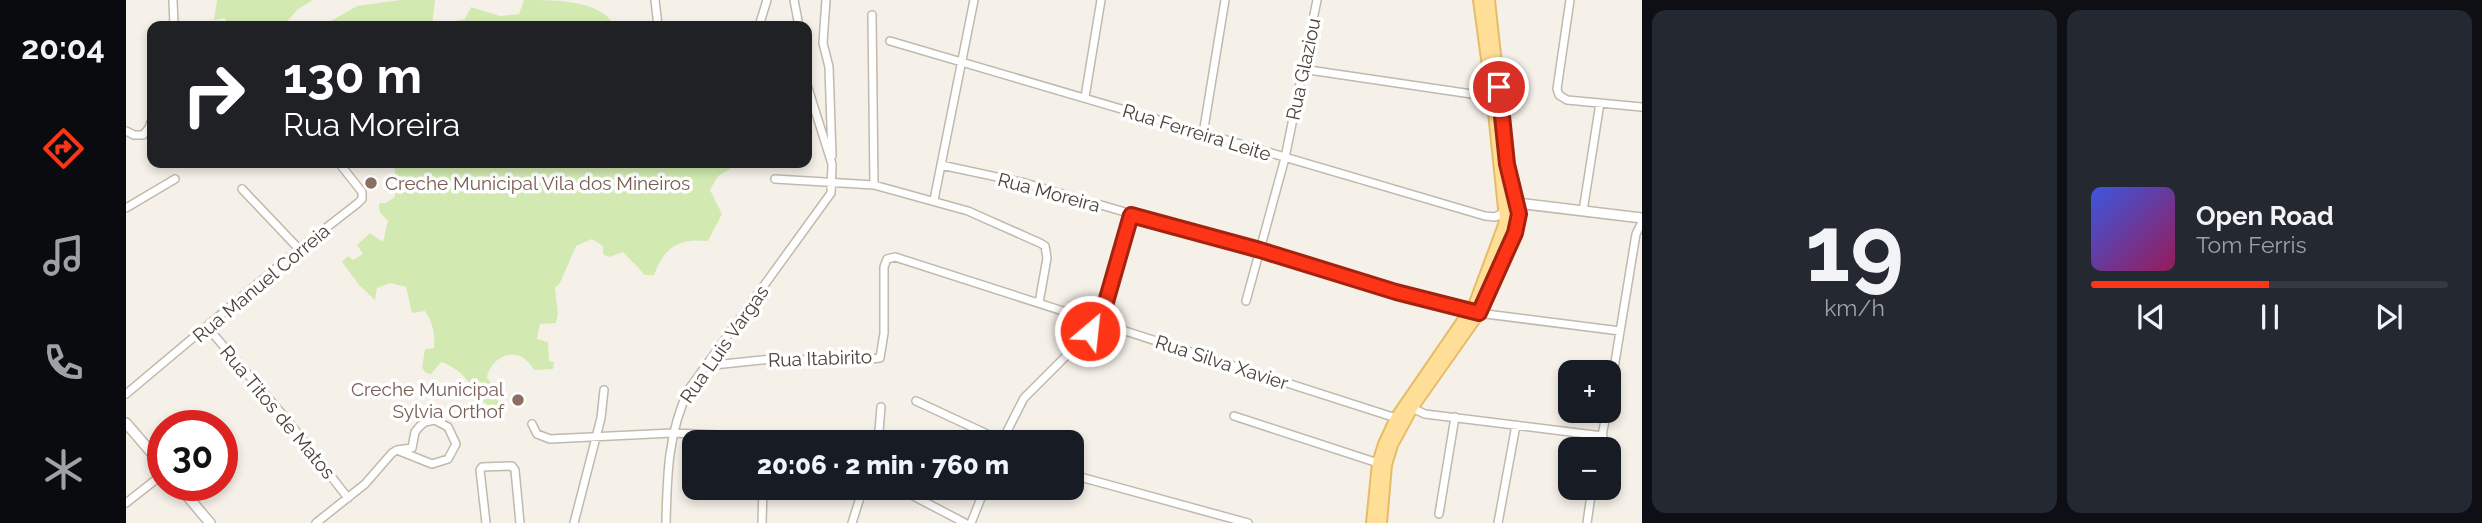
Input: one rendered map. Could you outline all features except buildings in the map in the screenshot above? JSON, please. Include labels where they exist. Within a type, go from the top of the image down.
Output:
[{"type":"main road","points":[[1372,523],[1378,463],[1396,418],[1474,312],[1505,218],[1480,0]]},
{"type":"main road","points":[[1381,523],[1386,465],[1392,445],[1412,408],[1474,312],[1515,233],[1519,214],[1507,164],[1480,0]]},
{"type":"street","points":[[173,0],[174,21]]},
{"type":"street","points":[[655,0],[657,21]]},
{"type":"street","points":[[761,21],[767,0]]},
{"type":"street","points":[[794,0],[798,21]]},
{"type":"street","points":[[826,0],[823,43],[829,67],[832,184]]},
{"type":"street","points":[[934,200],[974,0]]},
{"type":"street","points":[[1085,97],[1101,0]]},
{"type":"street","points":[[1203,134],[1225,0]]},
{"type":"street","name":"Rua Glaziou","points":[[1246,301],[1285,158],[1317,0]]},
{"type":"street","points":[[1570,0],[1557,89],[1559,95],[1567,100],[1642,107]]},
{"type":"street","points":[[872,15],[874,185]]},
{"type":"street","name":"Rua Ferreira Leite","points":[[890,41],[1485,216],[1495,217],[1504,212]]},
{"type":"street","points":[[1302,69],[1492,97]]},
{"type":"street","points":[[812,101],[832,164]]},
{"type":"street","points":[[1583,211],[1600,103]]},
{"type":"street","points":[[126,131],[143,135],[147,130]]},
{"type":"street","name":"Rua Moreira","points":[[941,165],[1025,183],[1474,312],[1620,331]]},
{"type":"street","name":"Rua Manuel Correia","points":[[126,394],[362,199],[362,192],[343,168]]},
{"type":"street","points":[[126,208],[175,179]]},
{"type":"street","points":[[775,179],[874,185],[976,214],[1045,246],[1047,258],[1039,303]]},
{"type":"street","name":"Rua Luis Vargas","points":[[666,523],[668,470],[672,433],[678,411],[704,366],[827,202],[832,184]]},
{"type":"street","points":[[242,189],[299,249]]},
{"type":"street","points":[[1504,212],[1517,202],[1642,220],[1636,234],[1615,360]]},
{"type":"street","points":[[1007,430],[1031,388],[1079,343],[1097,322],[1104,309],[1131,215]]},
{"type":"street","points":[[1629,217],[1634,223],[1636,234]]},
{"type":"street","name":"Rua Silva Xavier","points":[[887,259],[895,257],[1396,418]]},
{"type":"street","name":"Rua Itabirito","points":[[704,366],[772,359],[850,361],[880,358],[884,333],[884,267],[887,259]]},
{"type":"street","name":"Rua Titos de Matos","points":[[208,328],[288,421],[348,498]]},
{"type":"street","points":[[574,523],[596,438],[604,390]]},
{"type":"street","points":[[916,401],[976,430]]},
{"type":"street","points":[[880,430],[881,407]]},
{"type":"street","points":[[1412,408],[1425,414],[1603,436],[1605,423]]},
{"type":"street","points":[[1234,416],[1378,463]]},
{"type":"street","points":[[1439,514],[1455,418]]},
{"type":"street","points":[[316,523],[365,484],[397,450],[412,447],[415,432],[425,422],[436,420],[448,426],[456,444],[448,459],[432,464],[397,450]]},
{"type":"street","points":[[126,423],[147,447]]},
{"type":"street","points":[[532,424],[537,434],[550,439],[682,433]]},
{"type":"street","points":[[1498,523],[1516,425]]},
{"type":"street","points":[[486,523],[480,470],[482,467],[512,466],[515,470],[520,523]]},
{"type":"street","points":[[1084,478],[1248,523]]},
{"type":"street","points":[[126,503],[147,487]]},
{"type":"street","points":[[762,523],[763,500]]},
{"type":"street","points":[[852,523],[859,500]]},
{"type":"street","points":[[921,500],[965,523]]},
{"type":"street","points":[[971,523],[980,500]]},
{"type":"street","points":[[1587,523],[1590,500]]},
{"type":"street","points":[[191,501],[210,523]]},
{"type":"green space","points":[[217,0],[313,0],[298,9],[287,21],[226,21],[225,18],[214,20]]},
{"type":"green space","points":[[400,0],[435,0],[433,21],[331,21],[357,6]]},
{"type":"green space","points":[[524,0],[563,1],[588,6],[611,21],[456,21],[465,19],[471,7],[500,16],[519,14]]},
{"type":"green space","points":[[395,168],[730,169],[718,176],[710,190],[722,214],[708,241],[689,241],[674,246],[663,257],[654,275],[645,275],[623,252],[609,257],[603,254],[603,246],[592,239],[576,246],[560,283],[555,288],[558,315],[556,323],[540,324],[537,339],[548,342],[549,361],[554,362],[553,369],[535,370],[522,357],[510,355],[499,359],[488,372],[487,378],[497,390],[500,418],[492,408],[471,393],[471,386],[454,368],[441,362],[431,374],[422,368],[425,349],[434,348],[433,329],[425,311],[412,313],[406,287],[390,283],[377,288],[375,300],[360,286],[342,262],[348,256],[353,260],[363,254],[357,245],[370,233],[383,242],[388,221],[379,206],[380,203],[386,203],[395,197]]},
{"type":"place","name":"Creche Municipal Vila dos Mineiros","points":[[371,183]]},
{"type":"place","name":"Creche Municipal Sylvia Orthof","points":[[518,400]]},
{"type":"route","points":[[1090,331],[1104,309],[1131,215],[1260,250],[1396,292],[1479,313],[1515,233],[1519,214],[1507,164],[1499,87]]}]
